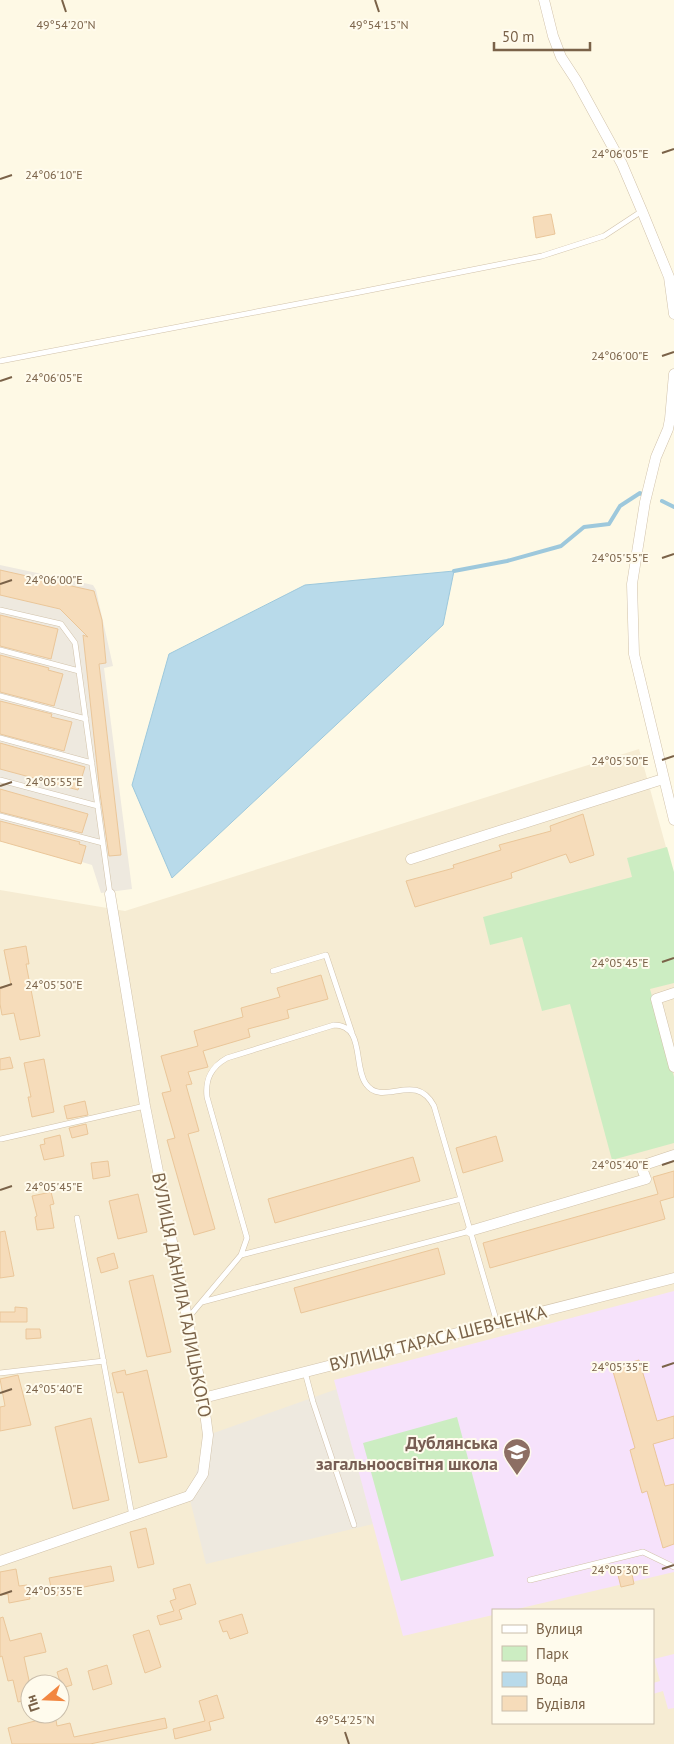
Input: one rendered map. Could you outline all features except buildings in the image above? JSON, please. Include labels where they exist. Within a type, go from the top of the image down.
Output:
[{"type":"street","points":[[544,0],[553,36],[561,57],[576,80],[622,164],[642,211],[669,277],[674,314]]},
{"type":"street","points":[[674,374],[672,424],[656,457],[645,502],[632,584],[634,654],[674,820]]},
{"type":"street","points":[[411,859],[663,779]]},
{"type":"street","name":"ВУЛИЦЯ ДАНИЛА ГАЛИЦЬКОГО","points":[[0,1561],[189,1496],[203,1474],[208,1435],[203,1398],[145,1106],[110,894]]},
{"type":"street","points":[[674,993],[656,999],[674,1067]]},
{"type":"street","points":[[470,1231],[646,1180],[641,1166],[674,1155]]},
{"type":"street","name":"ВУЛИЦЯ ТАРАСА ШЕВЧЕНКА","points":[[203,1398],[674,1278]]},
{"type":"lane","points":[[0,361],[355,294],[542,256],[604,236],[642,211]]},
{"type":"lane","points":[[0,610],[61,624],[75,643],[110,894]]},
{"type":"lane","points":[[0,650],[79,671]]},
{"type":"lane","points":[[0,696],[86,719]]},
{"type":"lane","points":[[0,738],[92,763]]},
{"type":"lane","points":[[0,780],[98,806]]},
{"type":"lane","points":[[0,816],[103,843]]},
{"type":"lane","points":[[273,971],[326,955],[353,1036],[364,1080],[371,1089],[383,1093],[409,1088],[424,1093],[430,1098],[434,1106],[497,1323]]},
{"type":"lane","points":[[187,1320],[241,1255],[247,1238],[208,1097],[206,1087],[212,1070],[218,1063],[227,1058],[334,1025],[346,1027],[353,1036]]},
{"type":"lane","points":[[1,1139],[145,1106]]},
{"type":"lane","points":[[241,1255],[461,1199]]},
{"type":"lane","points":[[77,1218],[132,1517]]},
{"type":"lane","points":[[201,1302],[470,1231]]},
{"type":"lane","points":[[0,1372],[104,1361]]},
{"type":"lane","points":[[305,1372],[313,1402],[354,1525]]},
{"type":"lane","points":[[530,1580],[643,1552],[674,1567]]},
{"type":"shaded area","points":[[0,565],[93,585],[96,590],[113,666],[104,668],[132,889],[101,893],[92,865],[0,838]]},
{"type":"shaded area","points":[[639,749],[674,876],[674,1744],[0,1744],[0,890],[125,911]]},
{"type":"shaded area","name":"Дублянська загальноосвітня школа","points":[[674,1291],[674,1572],[517,1609],[492,1609],[492,1615],[403,1636],[334,1380]]},
{"type":"shaded area","points":[[337,1389],[373,1524],[206,1564],[189,1496],[208,1435]]},
{"type":"shaded area","points":[[674,1654],[674,1708],[668,1709],[663,1691],[654,1694],[654,1683],[660,1681],[654,1659]]},
{"type":"green space","points":[[667,847],[674,872],[674,983],[650,989],[674,1077],[674,1143],[612,1160],[570,1004],[542,1011],[522,937],[490,945],[483,917],[632,877],[627,858]]},
{"type":"green space","points":[[457,1417],[494,1556],[401,1581],[363,1443]]},
{"type":"water","points":[[454,571],[443,625],[172,878],[132,785],[169,654],[305,585]]},
{"type":"waterway","points":[[454,571],[507,561],[561,546],[584,527],[609,524],[620,506],[640,493],[642,494]]},
{"type":"waterway","points":[[662,501],[674,507]]},
{"type":"place","name":"Дублянська загальноосвітня школа","points":[[517,1476]]}]
